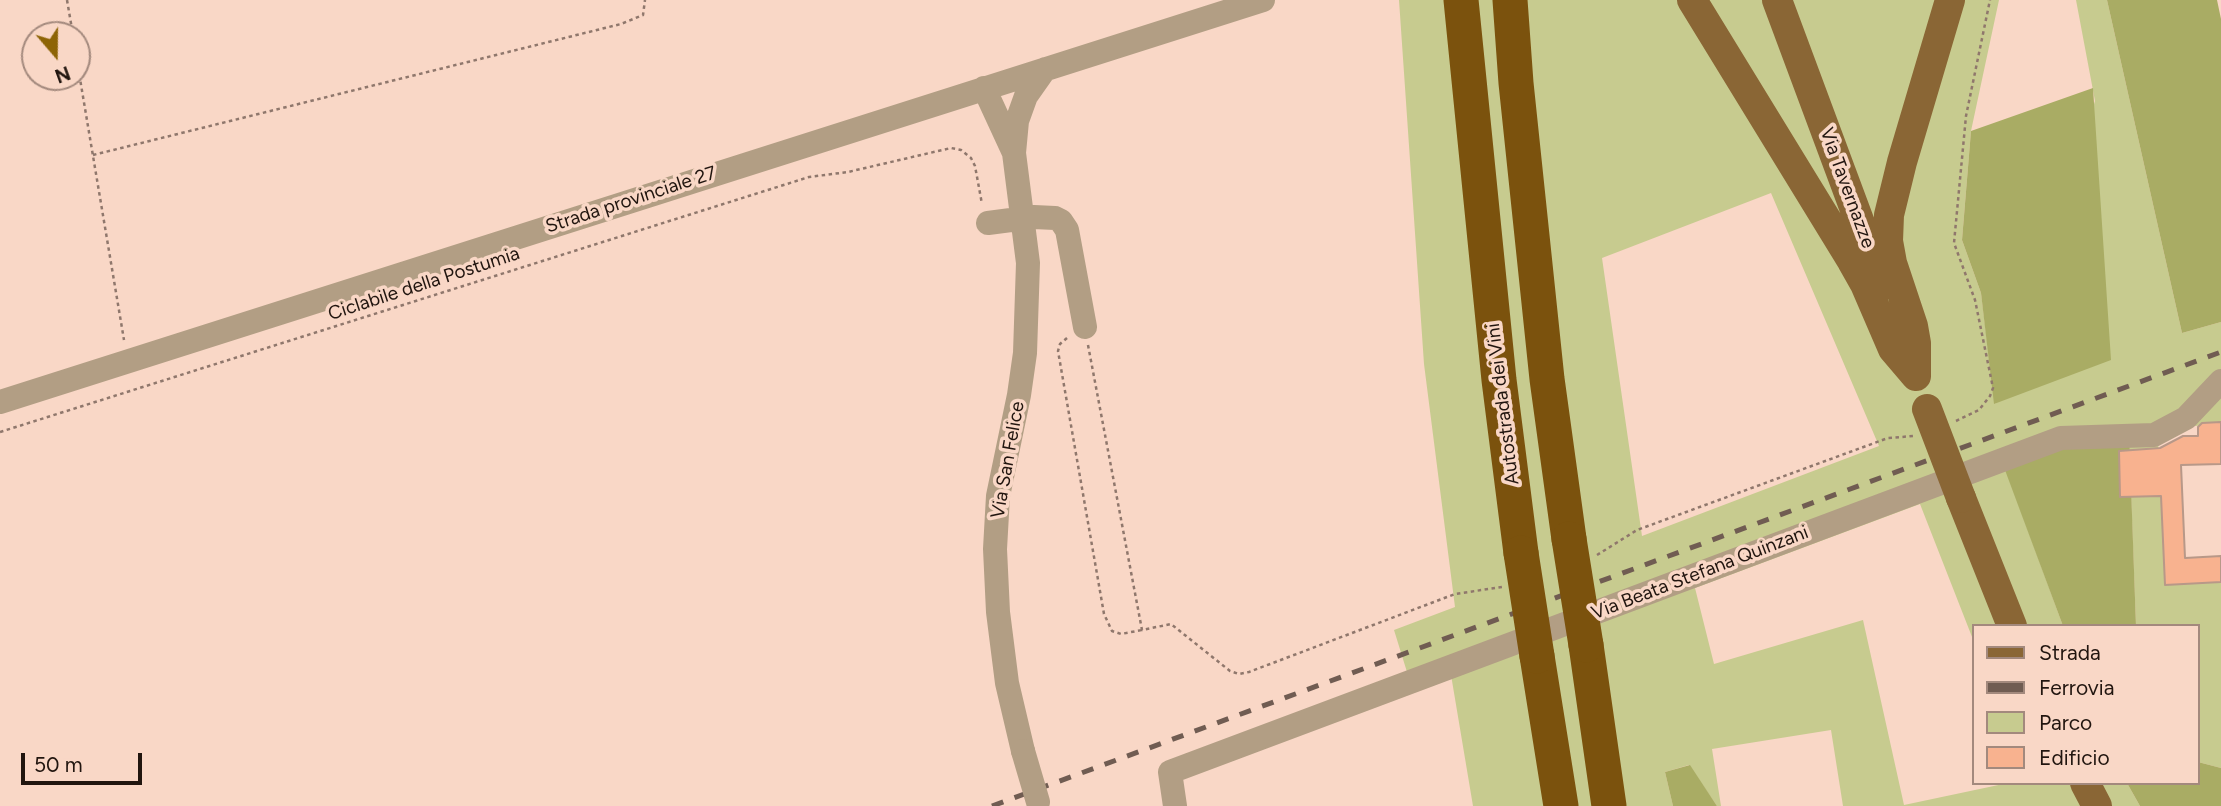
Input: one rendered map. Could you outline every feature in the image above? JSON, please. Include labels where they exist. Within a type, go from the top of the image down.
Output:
[{"type":"highway","name":"Autostrada dei Vini","points":[[1461,0],[1499,380],[1521,553],[1561,806]]},
{"type":"highway","points":[[1510,0],[1547,379],[1609,806]]},
{"type":"main road","points":[[1692,0],[1852,261],[1893,349],[1916,376]]},
{"type":"main road","name":"Via Tavernazze","points":[[1777,0],[1927,409],[2011,624]]},
{"type":"main road","points":[[1916,376],[1916,343],[1892,263],[1888,241],[1889,215],[1950,0]]},
{"type":"main road","points":[[2086,785],[2097,806]]},
{"type":"street","name":"Strada provinciale 27","points":[[0,402],[1263,0]]},
{"type":"street","points":[[1014,153],[1017,121],[1026,96],[1045,69]]},
{"type":"street","points":[[984,88],[1014,153]]},
{"type":"street","name":"Via San Felice","points":[[1014,153],[1028,263],[1025,353],[998,496],[995,549],[998,612],[1007,683],[1038,804]]},
{"type":"street","points":[[986,216],[1055,218],[1065,226],[1085,327]]},
{"type":"street","name":"Via Beata Stefana Quinzani","points":[[1175,806],[1170,772],[2061,438],[2154,435],[2186,418],[2221,381]]},
{"type":"path","points":[[67,0],[71,21]]},
{"type":"path","points":[[93,155],[621,24],[643,15],[645,0]]},
{"type":"path","points":[[82,91],[128,361]]},
{"type":"path","name":"Ciclabile della Postumia","points":[[0,432],[809,177],[859,170],[951,148],[961,150],[971,158],[975,166],[986,216]]},
{"type":"path","points":[[1085,327],[1064,340],[1058,351],[1104,614],[1112,631],[1121,634],[1142,630]]},
{"type":"green space","points":[[1399,0],[1999,0],[1971,131],[1962,240],[1981,293],[1995,404],[2095,101],[2076,0],[2107,0],[2182,333],[2221,322],[2221,424],[2129,431],[2003,462],[2062,624],[1972,624],[1972,637],[1920,504],[1695,588],[1714,664],[1863,620],[1904,805],[1999,785],[2128,785],[2140,806],[1843,806],[1831,730],[1712,749],[1721,806],[1717,806],[1689,765],[1665,772],[1673,806],[1473,806],[1448,657],[1407,672],[1394,630],[1455,607],[1424,364]],"holes":[[[1771,193],[1879,446],[1642,536],[1602,258]]]},
{"type":"green space","points":[[2107,0],[2217,0],[2221,19],[2221,322],[2182,333]]},
{"type":"green space","points":[[2093,88],[2111,360],[1994,404],[1981,293],[1962,240],[1971,131]]},
{"type":"green space","points":[[2129,431],[2136,624],[2062,624],[2002,462]]},
{"type":"green space","points":[[2158,438],[2165,585],[2221,582],[2221,768],[2200,763],[2200,624],[2136,624],[2129,441]]},
{"type":"green space","points":[[2200,763],[2221,768],[2221,806],[2140,806],[2128,785],[2200,785]]},
{"type":"green space","points":[[1690,765],[1717,806],[1673,806],[1665,772]]},
{"type":"building","points":[[2221,422],[2221,464],[2181,465],[2185,558],[2221,556],[2221,582],[2165,585],[2161,496],[2120,497],[2119,451],[2160,448],[2183,436],[2198,436],[2198,427],[2202,423]]},
{"type":"railway","points":[[992,806],[2221,352]]}]
